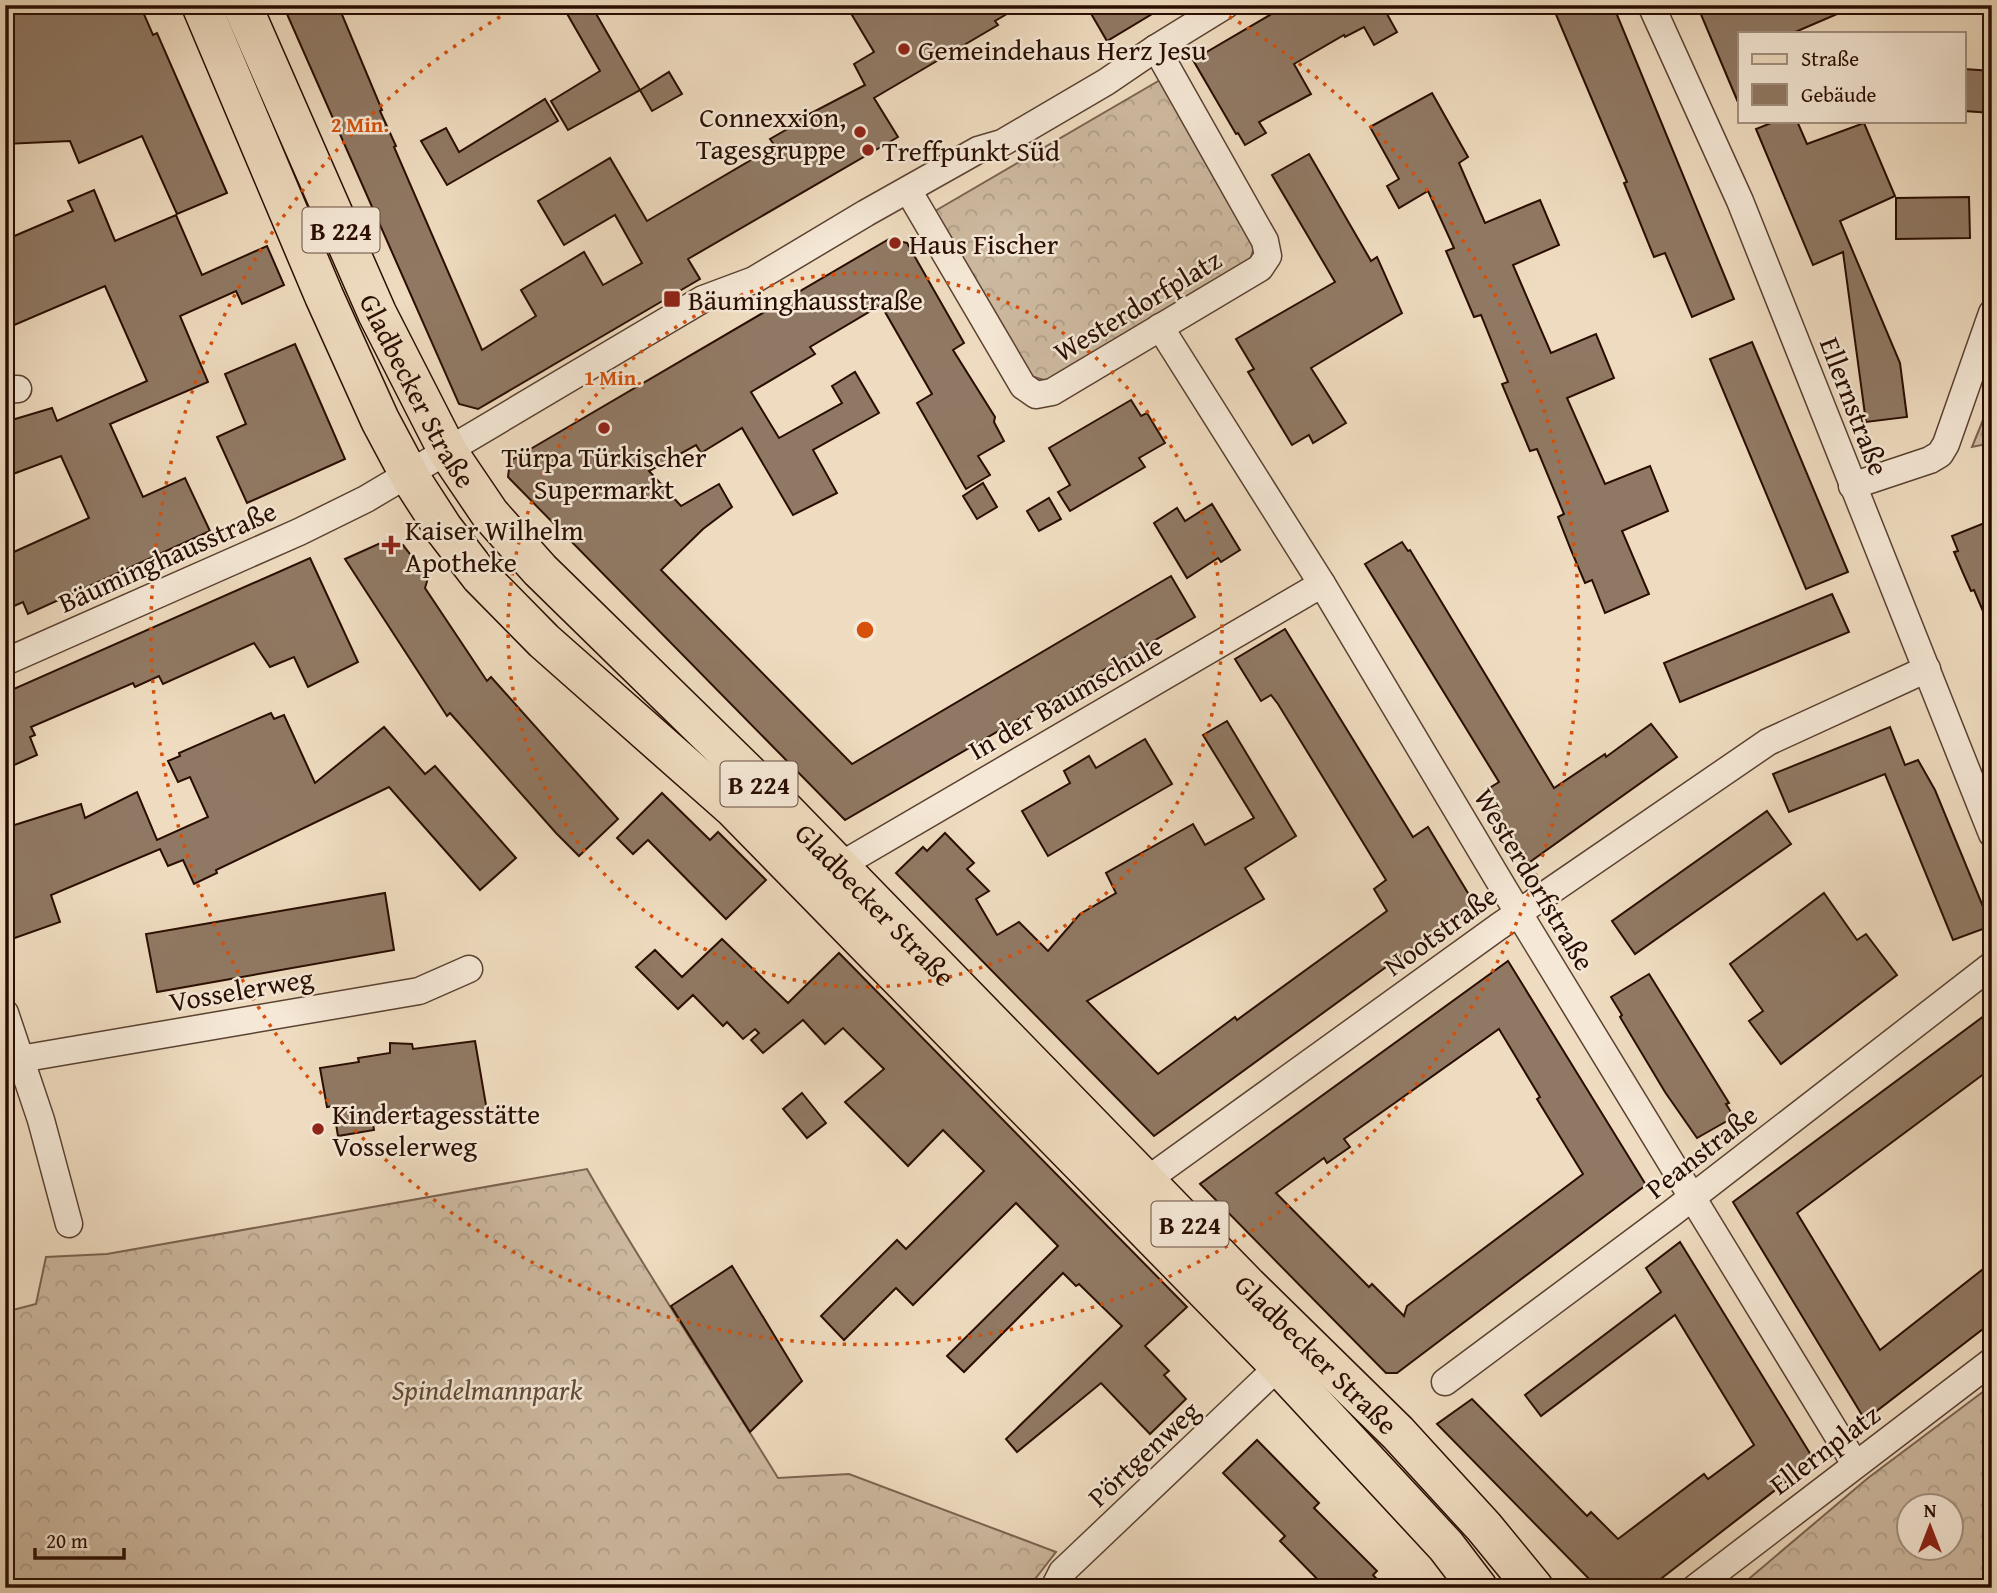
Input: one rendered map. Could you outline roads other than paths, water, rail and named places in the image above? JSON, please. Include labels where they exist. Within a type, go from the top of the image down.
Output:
[{"type":"main road","name":"Gladbecker Straße","points":[[201,5],[324,296],[380,420],[408,475],[443,528],[499,594],[544,641],[733,808],[1279,1366],[1446,1546],[1478,1588]]},
{"type":"main road","name":"Gladbecker Straße","points":[[243,5],[377,313],[448,452],[490,514],[540,570],[841,866],[1248,1286],[1398,1433],[1484,1527],[1534,1588]]},
{"type":"street","name":"Bäuminghausstraße","points":[[5,662],[299,533],[408,475],[703,299],[754,280],[978,150],[1002,143],[1226,5]]},
{"type":"street","name":"Ellernstraße","points":[[1651,5],[1740,201],[1992,834]]},
{"type":"street","name":"Westerdorfplatz","points":[[908,190],[1023,386],[1036,395],[1052,392],[1260,268],[1268,256],[1265,241],[1156,48]]},
{"type":"street","points":[[1852,486],[1930,460],[1940,454],[1946,444],[1992,313]]},
{"type":"street","name":"Westerdorfstraße","points":[[1160,327],[1322,584],[1855,1464]]},
{"type":"street","name":"In der Baumschule","points":[[841,866],[1322,584]]},
{"type":"street","name":"Nootstraße","points":[[1147,1180],[1519,913],[1768,742],[1927,669]]},
{"type":"street","name":"Peanstraße","points":[[1445,1382],[1692,1198],[1992,965]]},
{"type":"street","name":"Vosselerweg","points":[[20,1059],[419,991],[469,969]]},
{"type":"street","points":[[5,1013],[41,1120],[69,1224]]},
{"type":"street","name":"Ellernplatz","points":[[1695,1588],[1992,1361]]},
{"type":"street","name":"Pörtgenweg","points":[[1054,1588],[1062,1572],[1279,1366]]},
{"type":"place","name":"Gemeindehaus Herz Jesu","points":[[904,49]]},
{"type":"place","name":"Connexxion, Tagesgruppe","points":[[860,132]]},
{"type":"place","name":"Treffpunkt Süd","points":[[868,150]]},
{"type":"place","name":"Haus Fischer","points":[[895,243]]},
{"type":"place","name":"Bäuminghausstraße","points":[[672,299]]},
{"type":"place","name":"Türpa Türkischer Supermarkt","points":[[604,428]]},
{"type":"place","name":"Kaiser Wilhelm Apotheke","points":[[391,545]]},
{"type":"place","name":"Kindertagesstätte Vosselerweg","points":[[318,1129]]},
{"type":"park label","name":"Spindelmannpark","points":[[487,1389]]}]
